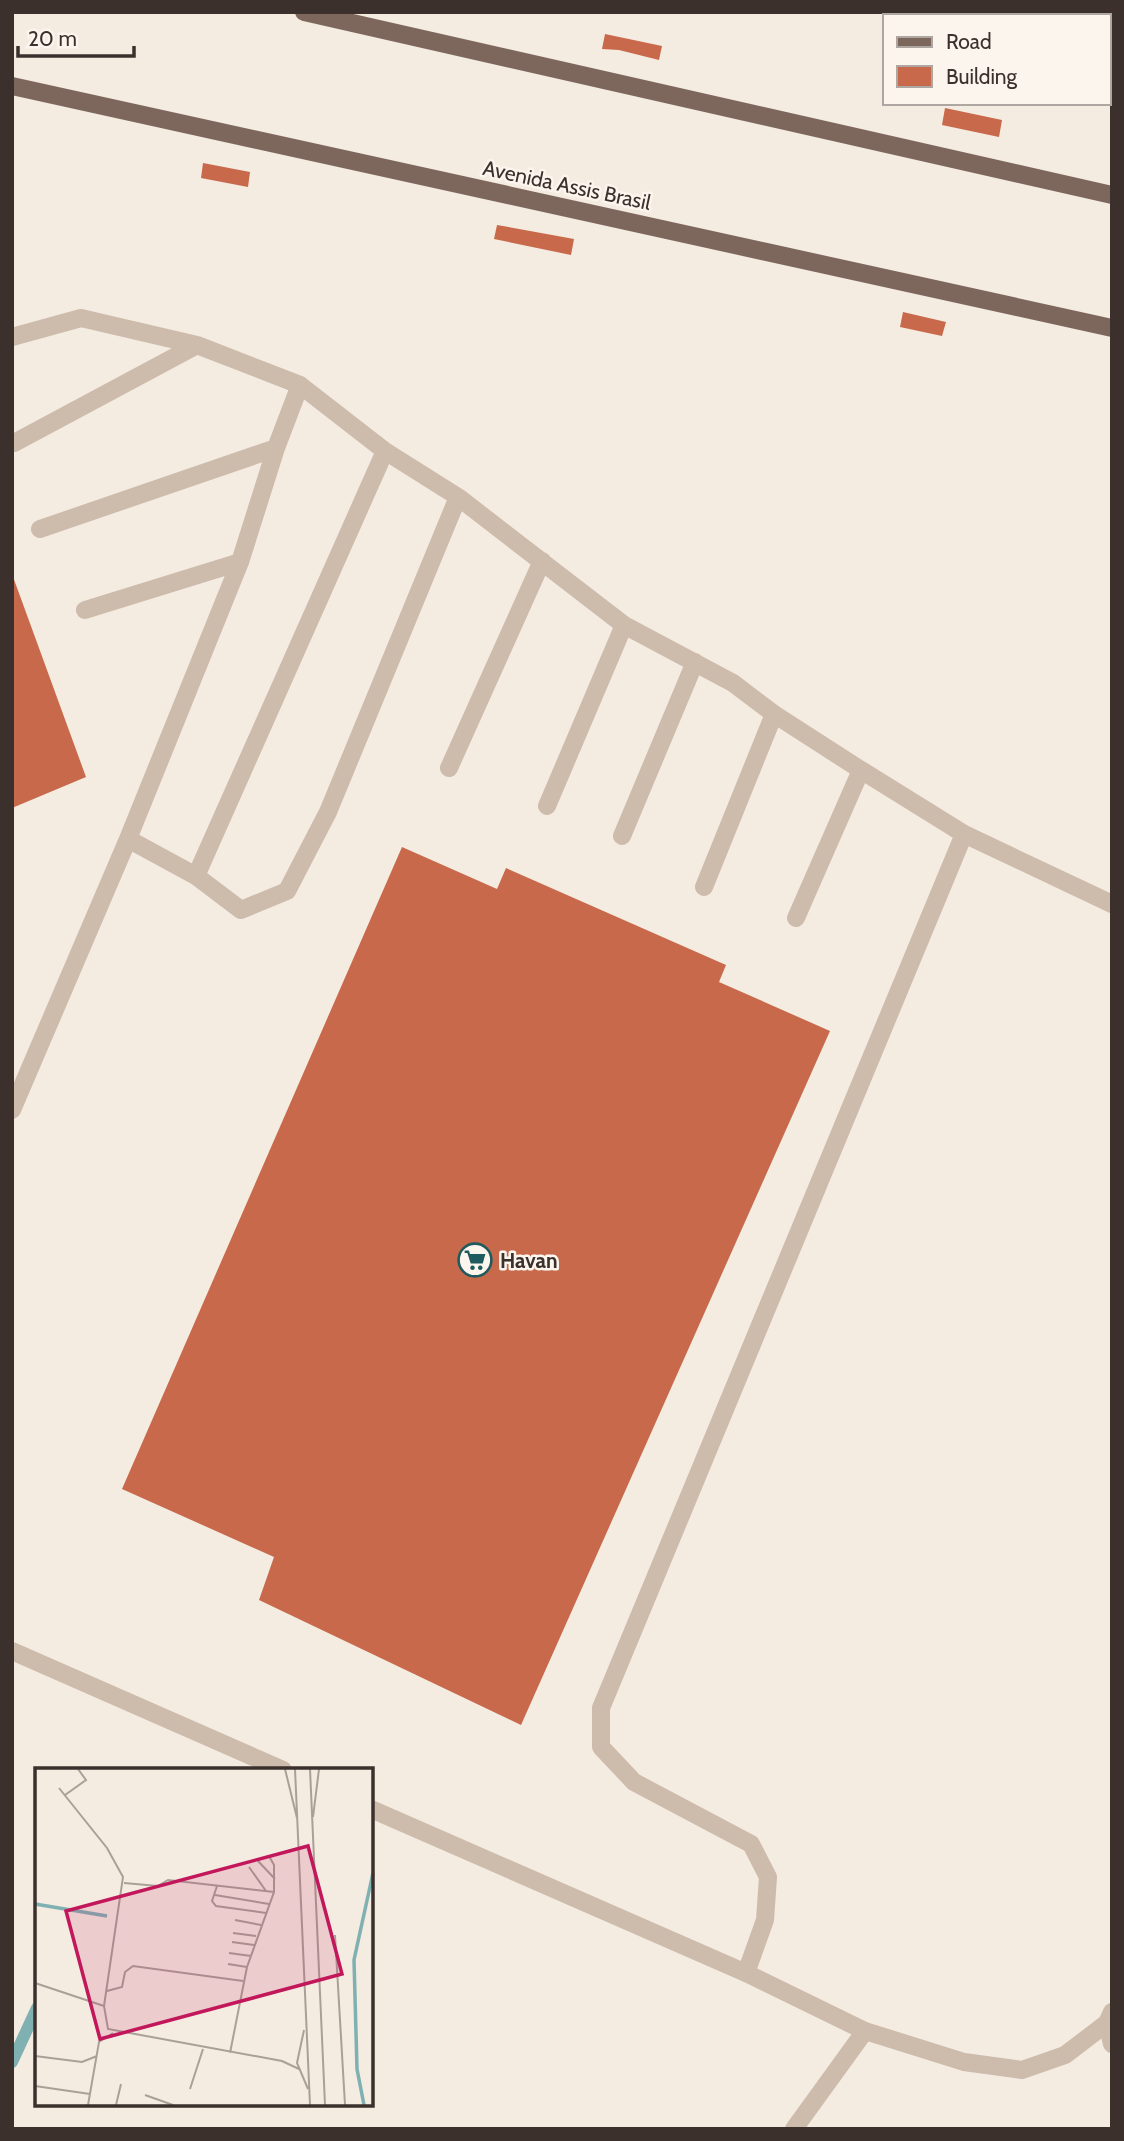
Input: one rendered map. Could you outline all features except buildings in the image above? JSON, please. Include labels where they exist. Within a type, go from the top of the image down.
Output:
[{"type":"main road","points":[[304,12],[1112,195]]},
{"type":"main road","name":"Avenida Assis Brasil","points":[[12,86],[1112,328]]},
{"type":"street","points":[[12,337],[81,318],[197,345],[300,385],[385,451],[458,497],[624,625],[733,683],[774,714],[964,834],[1112,904]]},
{"type":"street","points":[[14,443],[197,345]]},
{"type":"street","points":[[12,1110],[128,839],[240,562],[276,448],[300,385]]},
{"type":"street","points":[[40,528],[276,448]]},
{"type":"street","points":[[196,877],[385,451]]},
{"type":"street","points":[[128,839],[196,877],[241,910],[287,891],[328,812],[458,497]]},
{"type":"street","points":[[449,768],[542,561]]},
{"type":"street","points":[[85,610],[240,562]]},
{"type":"street","points":[[547,806],[624,625]]},
{"type":"street","points":[[622,836],[695,663]]},
{"type":"street","points":[[704,887],[774,714]]},
{"type":"street","points":[[796,918],[861,770]]},
{"type":"street","points":[[746,1973],[765,1920],[768,1877],[751,1844],[634,1782],[601,1747],[601,1708],[964,834]]},
{"type":"street","points":[[12,1651],[278,1768]]},
{"type":"street","points":[[373,1810],[746,1973],[865,2031],[964,2062],[1022,2070],[1065,2055],[1109,2017]]},
{"type":"street","points":[[1109,2017],[1112,2044]]},
{"type":"street","points":[[794,2129],[865,2031]]},
{"type":"waterway","points":[[12,2062],[35,2012]]},
{"type":"place","name":"Havan","points":[[475,1260]]}]
